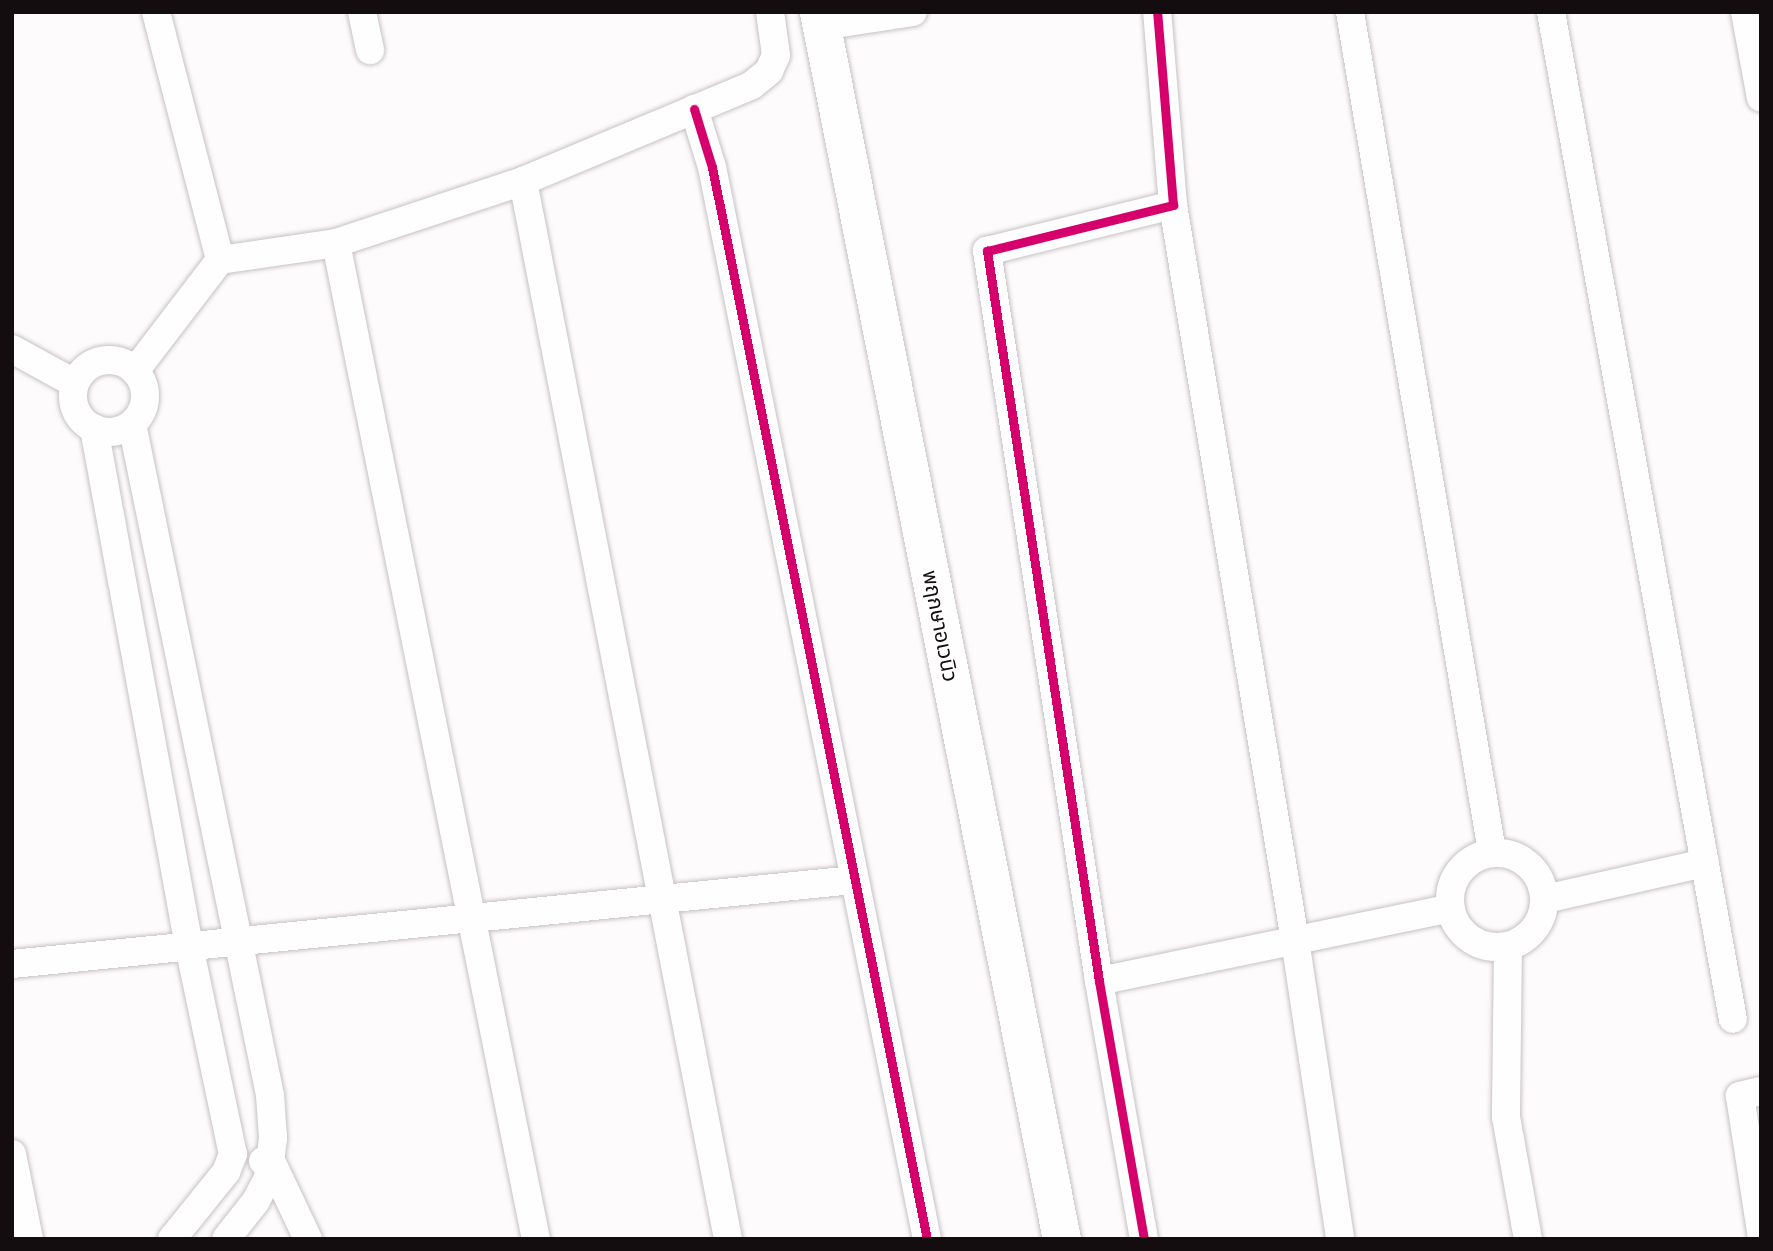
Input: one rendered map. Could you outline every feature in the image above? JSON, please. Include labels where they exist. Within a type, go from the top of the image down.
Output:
[{"type":"street","points":[[156,12],[220,260]]},
{"type":"street","points":[[362,12],[370,50]]},
{"type":"street","points":[[135,372],[220,260],[336,243],[523,181],[752,85],[769,71],[776,55],[770,12]]},
{"type":"street","points":[[820,19],[913,12]]},
{"type":"street","points":[[1157,12],[1173,205],[1295,940],[1340,1239]]},
{"type":"street","points":[[1350,12],[1492,852]]},
{"type":"street","points":[[1551,12],[1733,1019]]},
{"type":"street","points":[[1745,12],[1761,98]]},
{"type":"street","name":"พฤกษาอเวนิว","points":[[820,19],[1062,1239]]},
{"type":"street","points":[[694,109],[712,167],[927,1239]]},
{"type":"street","points":[[523,181],[659,899],[728,1239]]},
{"type":"street","points":[[1144,1239],[1099,981],[988,251],[1173,205]]},
{"type":"street","points":[[336,243],[536,1239]]},
{"type":"street","points":[[12,349],[74,383]]},
{"type":"street","points":[[94,428],[120,430],[132,424],[145,401],[144,388],[135,372],[117,360],[104,359],[92,363],[74,383],[75,410],[94,428],[189,946],[233,1154],[226,1172],[173,1239]]},
{"type":"street","points":[[132,424],[241,942],[270,1095],[272,1163],[307,1239]]},
{"type":"street","points":[[1492,852],[1522,859],[1542,883],[1545,898],[1535,929],[1507,946],[1493,947],[1471,939],[1455,923],[1450,908],[1450,892],[1464,865],[1492,852]]},
{"type":"street","points":[[1545,898],[1704,863]]},
{"type":"street","points":[[12,964],[853,880]]},
{"type":"street","points":[[1099,981],[1450,908]]},
{"type":"street","points":[[1507,946],[1506,1117],[1528,1239]]},
{"type":"street","points":[[1761,1091],[1740,1096],[1761,1232]]},
{"type":"street","points":[[12,1154],[29,1239]]},
{"type":"street","points":[[233,1154],[272,1163]]},
{"type":"street","points":[[226,1239],[256,1201],[272,1163]]},
{"type":"cycle path","points":[[1144,1239],[1099,981],[987,251],[1173,205],[1157,12]]},
{"type":"cycle path","points":[[694,109],[712,167],[927,1239]]}]
